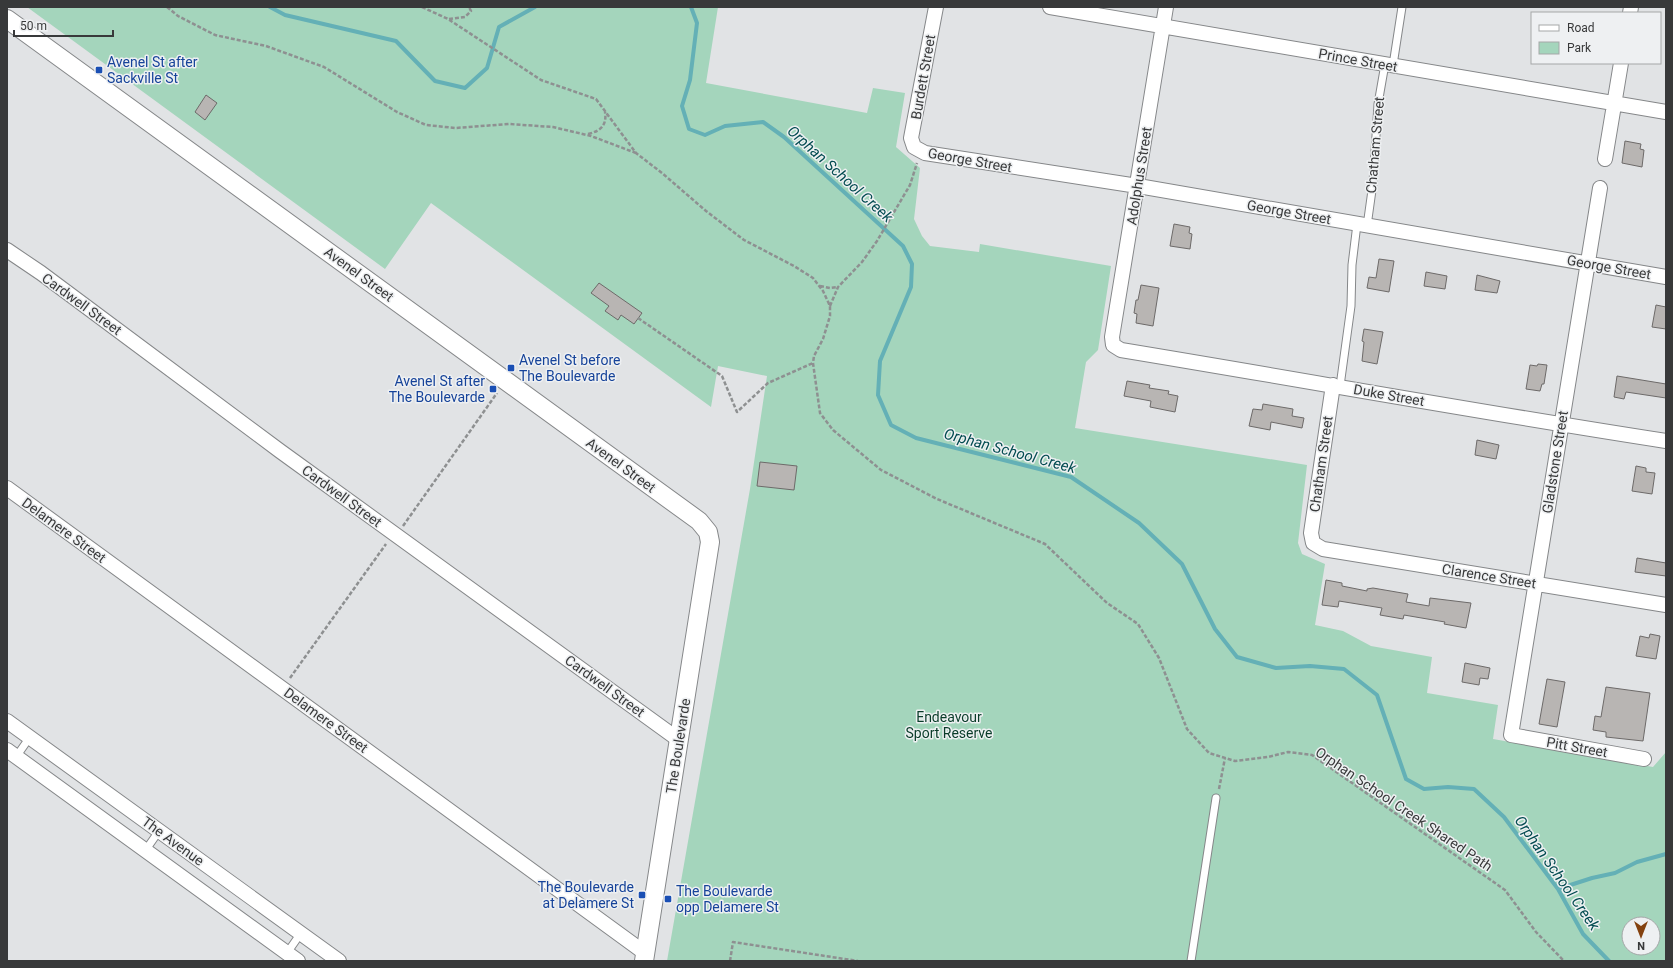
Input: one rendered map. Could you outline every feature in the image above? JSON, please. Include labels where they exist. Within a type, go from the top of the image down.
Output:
[{"type":"street","name":"Burdett Street","points":[[918,149],[912,138],[936,7]]},
{"type":"street","name":"Prince Street","points":[[1050,7],[1666,112]]},
{"type":"street","name":"Adolphus Street","points":[[1113,345],[1112,337],[1166,7]]},
{"type":"street","name":"Avenel Street","points":[[7,20],[702,523],[708,532]]},
{"type":"street","points":[[1605,159],[1621,64]]},
{"type":"street","name":"George Street","points":[[918,149],[933,155],[1137,186],[1666,277]]},
{"type":"street","name":"Gladstone Street","points":[[1511,735],[1600,188]]},
{"type":"street","name":"Cardwell Street","points":[[7,250],[41,273],[396,535],[679,740]]},
{"type":"street","name":"Duke Street","points":[[1113,345],[1121,350],[1336,385],[1561,425],[1666,441]]},
{"type":"street","name":"Chatham Street","points":[[1314,543],[1311,533],[1336,385]]},
{"type":"street","name":"Delamere Street","points":[[7,488],[282,688],[645,957]]},
{"type":"street","name":"The Boulevarde","points":[[645,957],[710,542],[708,532]]},
{"type":"street","name":"Clarence Street","points":[[1314,543],[1323,549],[1666,605]]},
{"type":"street","name":"The Avenue","points":[[7,721],[339,961]]},
{"type":"street","name":"Pitt Street","points":[[1511,735],[1644,759]]},
{"type":"street","name":"The Avenue","points":[[11,754],[292,957]]},
{"type":"lane","name":"Chatham Street","points":[[1336,385],[1351,306],[1352,265],[1373,183],[1378,104],[1389,65],[1402,7]]},
{"type":"lane","points":[[11,754],[30,737]]},
{"type":"lane","points":[[1191,961],[1216,798]]},
{"type":"lane","points":[[145,851],[159,830]]},
{"type":"lane","points":[[292,957],[301,933]]},
{"type":"path","points":[[167,7],[178,16],[215,35],[266,46],[295,55],[324,68],[397,112],[426,125],[455,128],[509,124],[553,127],[609,142],[636,153]]},
{"type":"path","points":[[422,7],[448,19],[541,80],[596,99],[605,109],[620,133],[636,153],[706,211],[744,240],[794,266],[813,278],[823,291],[830,306]]},
{"type":"path","points":[[448,19],[465,17],[471,12],[469,7]]},
{"type":"path","points":[[586,135],[601,129],[605,124],[605,109]]},
{"type":"path","points":[[819,286],[830,288],[838,287],[858,267],[877,241],[910,185],[918,149]]},
{"type":"path","name":"Orphan School Creek Shared Path","points":[[838,287],[830,306],[830,316],[823,339],[814,356],[813,363],[820,413],[833,430],[881,470],[937,499],[1044,544],[1107,603],[1138,624],[1159,658],[1187,729],[1209,753],[1235,761],[1268,757],[1288,752],[1312,755],[1505,890],[1536,932],[1564,961]]},
{"type":"path","points":[[638,318],[722,376],[737,412],[768,383],[813,363]]},
{"type":"path","points":[[282,688],[386,544],[396,535],[505,381]]},
{"type":"path","points":[[1216,798],[1225,758]]},
{"type":"path","points":[[730,961],[733,942],[858,961]]},
{"type":"green space","name":"Endeavour Sport Reserve","points":[[27,7],[718,7],[706,83],[867,113],[873,88],[905,93],[896,147],[920,168],[914,219],[922,236],[930,246],[979,252],[980,244],[1111,266],[1098,350],[1086,362],[1075,428],[1307,465],[1298,543],[1302,554],[1325,564],[1315,625],[1343,631],[1371,646],[1432,657],[1427,693],[1498,705],[1493,739],[1653,767],[1666,752],[1666,961],[667,961],[750,489],[767,376],[718,366],[711,407],[431,203],[385,269]]},
{"type":"building","points":[[206,95],[217,103],[205,120],[195,112]]},
{"type":"building","points":[[1625,141],[1641,144],[1640,149],[1644,150],[1642,167],[1622,163]]},
{"type":"building","points":[[1174,224],[1190,227],[1189,233],[1192,234],[1190,249],[1170,246]]},
{"type":"building","points":[[1379,259],[1394,261],[1389,292],[1367,288],[1369,277],[1376,278]]},
{"type":"building","points":[[1426,272],[1447,276],[1445,289],[1424,286]]},
{"type":"building","points":[[1477,275],[1500,281],[1497,293],[1475,290]]},
{"type":"building","points":[[599,283],[642,313],[634,324],[621,315],[618,320],[605,311],[609,306],[591,293]]},
{"type":"building","points":[[1141,285],[1159,288],[1153,326],[1136,323],[1137,314],[1134,313],[1136,300],[1138,300]]},
{"type":"building","points":[[1656,305],[1666,307],[1666,329],[1652,327]]},
{"type":"building","points":[[1364,329],[1383,332],[1377,364],[1362,361],[1364,342],[1362,341]]},
{"type":"building","points":[[1538,364],[1547,365],[1544,384],[1542,384],[1540,391],[1526,389],[1530,365],[1537,366]]},
{"type":"building","points":[[1617,376],[1666,384],[1666,398],[1626,392],[1624,399],[1614,397]]},
{"type":"building","points":[[1127,381],[1150,385],[1149,388],[1169,391],[1168,394],[1178,396],[1175,412],[1150,407],[1151,401],[1124,396]]},
{"type":"building","points":[[1263,404],[1293,409],[1292,416],[1304,418],[1302,428],[1271,422],[1270,430],[1249,426],[1253,409],[1262,410]]},
{"type":"building","points":[[1477,440],[1499,445],[1496,459],[1475,455]]},
{"type":"building","points":[[760,462],[797,466],[794,490],[757,486]]},
{"type":"building","points":[[1636,466],[1646,468],[1646,472],[1655,473],[1652,494],[1632,491]]},
{"type":"building","points":[[1637,558],[1666,563],[1666,576],[1635,572]]},
{"type":"building","points":[[1326,580],[1342,583],[1342,586],[1367,591],[1367,589],[1373,588],[1408,594],[1406,602],[1429,606],[1430,598],[1471,603],[1466,628],[1444,624],[1445,622],[1404,615],[1403,619],[1380,615],[1382,608],[1339,601],[1338,607],[1322,605]]},
{"type":"building","points":[[1650,634],[1660,636],[1656,659],[1636,656],[1640,636],[1649,638]]},
{"type":"building","points":[[1465,663],[1490,668],[1488,679],[1480,678],[1479,685],[1462,682]]},
{"type":"building","points":[[1547,679],[1565,682],[1557,727],[1539,724]]},
{"type":"building","points":[[1606,687],[1650,693],[1643,741],[1606,737],[1606,732],[1593,730],[1595,716],[1601,717]]},
{"type":"waterway","name":"Orphan School Creek","points":[[270,7],[285,15],[396,41],[435,81],[465,88],[487,68],[499,27],[535,7]]},
{"type":"waterway","name":"Orphan School Creek","points":[[691,7],[697,23],[690,80],[682,106],[689,129],[705,135],[725,126],[763,122],[784,137],[903,246],[912,264],[911,287],[880,361],[878,395],[891,425],[916,438],[1071,477],[1139,523],[1182,564],[1215,629],[1237,657],[1276,668],[1310,666],[1344,669],[1377,695],[1406,779],[1424,789],[1448,787],[1474,789],[1504,817],[1558,889],[1583,934],[1609,961]]},
{"type":"waterway","points":[[1558,889],[1592,878],[1615,873],[1637,862],[1666,854]]},
{"type":"place","name":"Avenel St after Sackville St","points":[[99,70]]},
{"type":"place","name":"Avenel St before The Boulevarde","points":[[511,368]]},
{"type":"place","name":"Avenel St after The Boulevarde","points":[[493,389]]},
{"type":"place","name":"The Boulevarde at Delamere St","points":[[642,895]]},
{"type":"place","name":"The Boulevarde opp Delamere St","points":[[668,899]]}]
